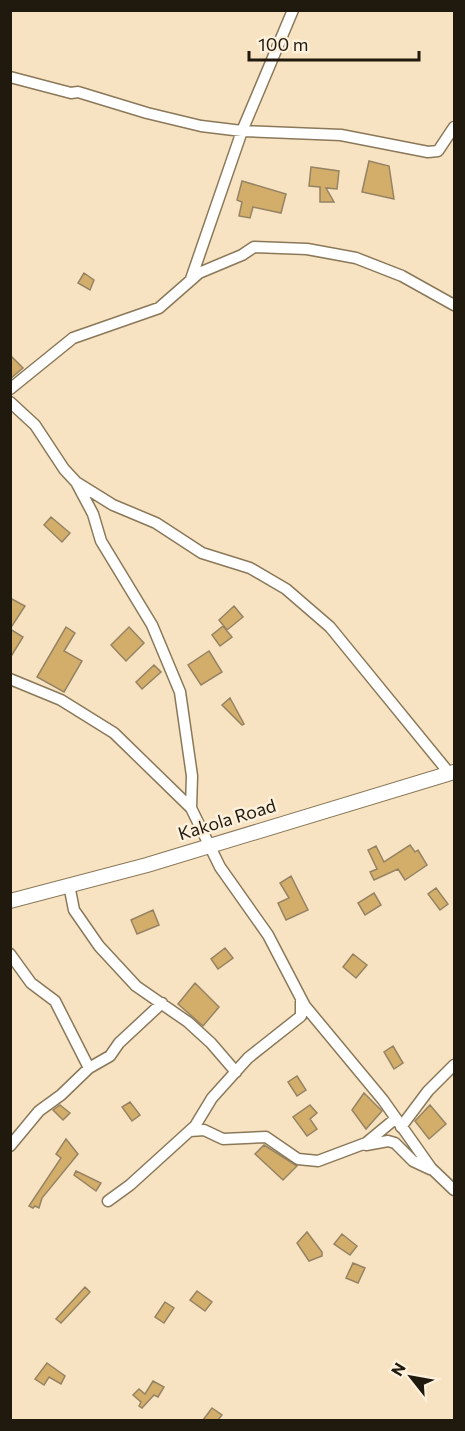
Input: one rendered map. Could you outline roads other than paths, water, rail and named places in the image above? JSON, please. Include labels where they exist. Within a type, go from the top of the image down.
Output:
[{"type":"main road","name":"Kakola Road","points":[[10,901],[452,773]]},
{"type":"street","points":[[190,280],[242,131],[293,10]]},
{"type":"street","points":[[10,77],[71,93],[78,92],[147,113],[201,126],[242,131],[341,135],[434,153],[444,145],[454,128]]},
{"type":"street","points":[[10,389],[73,339],[159,308],[190,280],[213,266],[237,257],[254,247],[270,245],[356,258],[402,276],[454,305]]},
{"type":"street","points":[[10,402],[35,424],[64,469],[76,482],[93,514],[101,542],[152,625],[180,692],[192,776],[191,808]]},
{"type":"street","points":[[76,482],[113,505],[156,524],[202,553],[250,568],[286,589],[330,627],[452,773]]},
{"type":"street","points":[[10,679],[61,700],[114,733],[191,808],[220,867],[267,935],[300,998],[435,1172],[454,1190]]},
{"type":"street","points":[[69,885],[74,910],[90,934],[136,986],[162,1003],[211,1043],[236,1072]]},
{"type":"street","points":[[10,954],[31,983],[55,1000],[89,1068]]},
{"type":"street","points":[[108,1201],[130,1185],[190,1131],[212,1098],[248,1058],[301,1016],[303,1012],[300,998]]},
{"type":"street","points":[[10,1146],[39,1111],[61,1095],[89,1068],[110,1056],[118,1043],[162,1003]]},
{"type":"street","points":[[190,1131],[204,1130],[223,1139],[266,1137],[282,1150],[305,1161],[318,1161],[360,1146],[398,1123],[454,1065]]},
{"type":"street","points":[[360,1146],[388,1141],[395,1143],[413,1161],[435,1172]]}]
